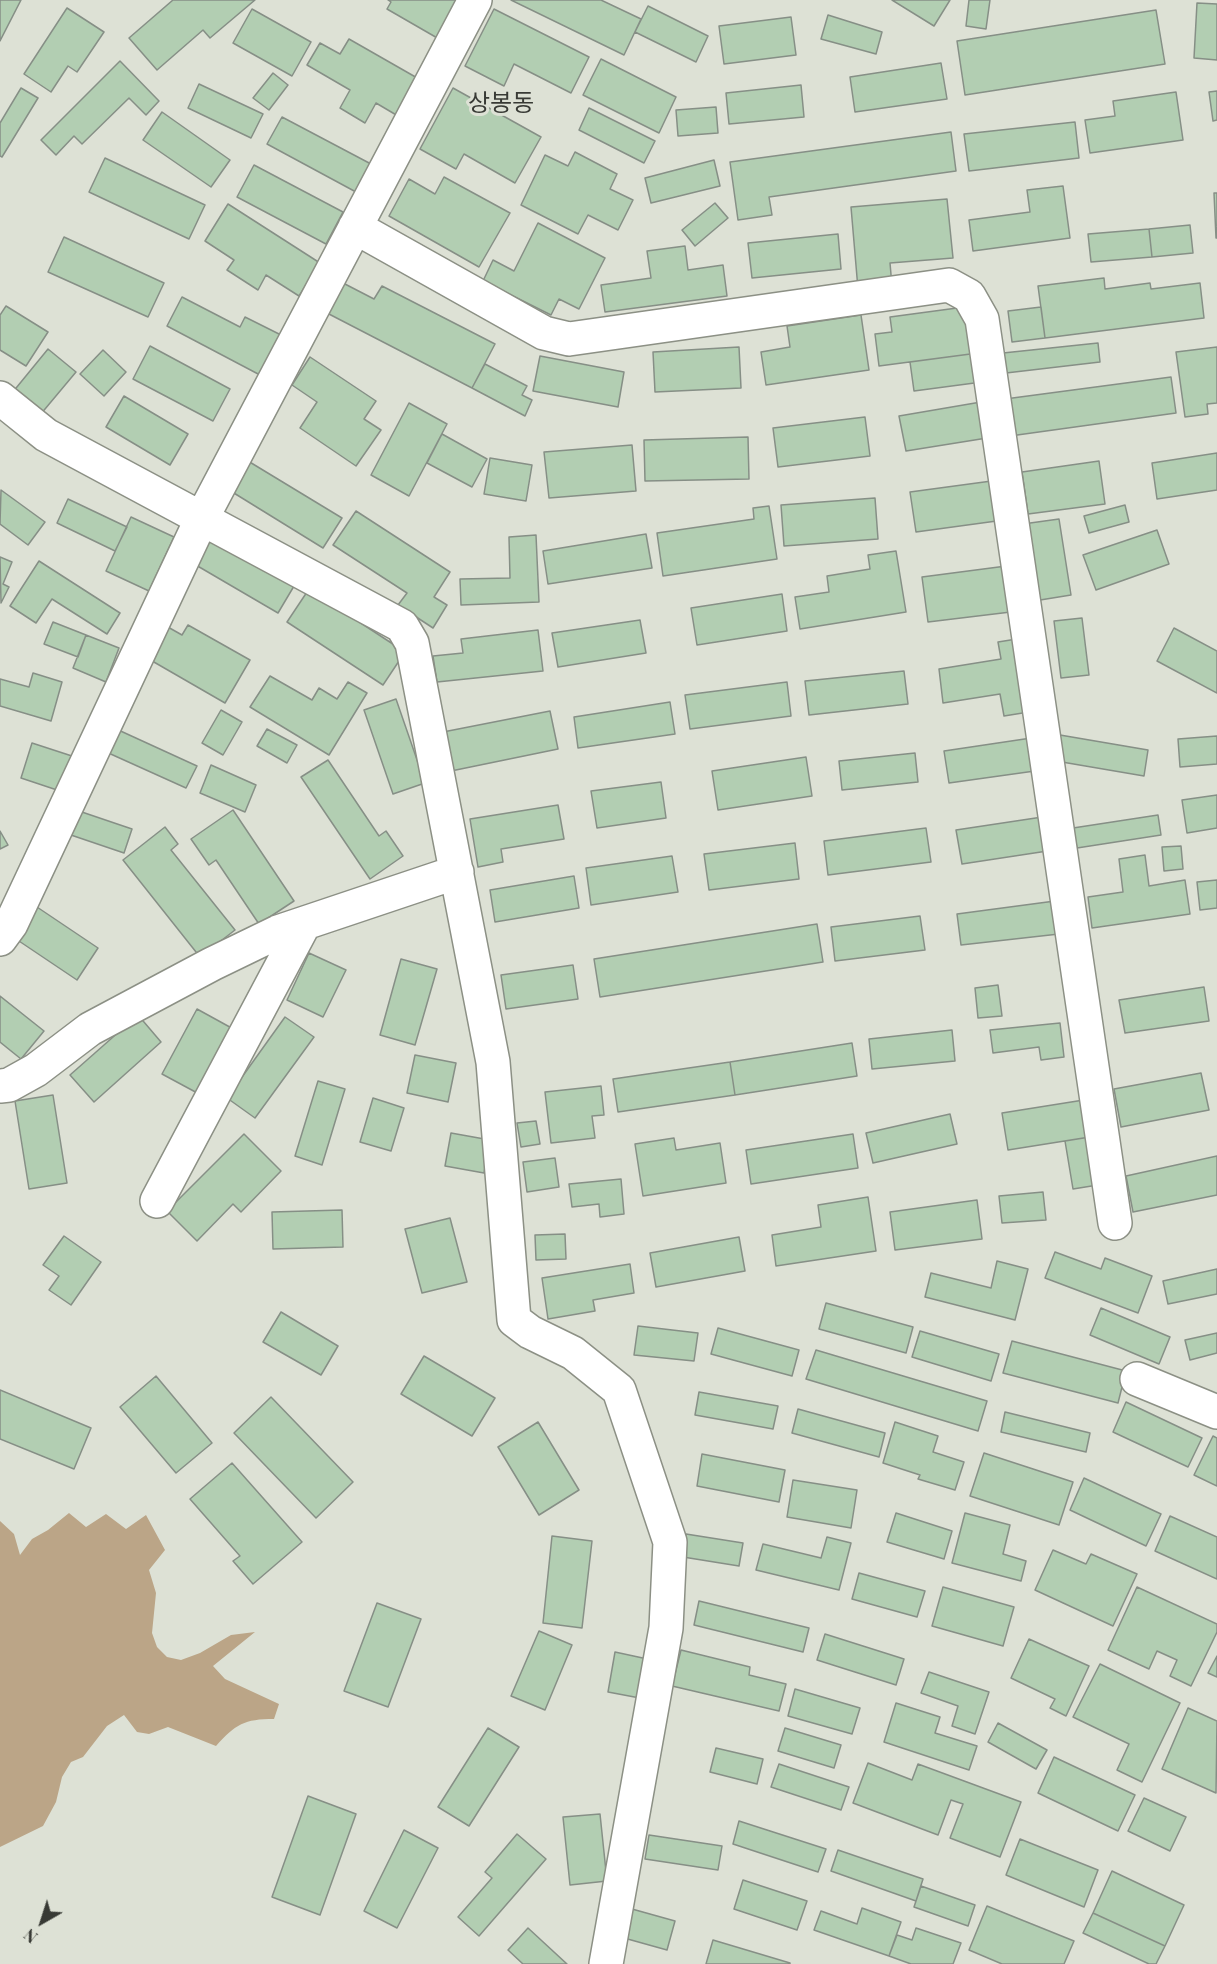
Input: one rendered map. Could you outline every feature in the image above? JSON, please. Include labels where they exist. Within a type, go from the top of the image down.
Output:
[{"type":"street","points":[[0,939],[11,924],[202,518],[475,0]]},
{"type":"street","points":[[355,227],[544,333],[569,339],[949,285],[969,296],[982,319],[1115,1223]]},
{"type":"street","points":[[0,398],[46,435],[402,626],[412,643],[493,1062],[514,1320],[530,1332],[573,1353],[619,1390],[670,1542],[666,1628],[606,1964]]},
{"type":"street","points":[[0,1086],[9,1085],[36,1070],[90,1029],[212,964],[278,932],[457,872]]},
{"type":"street","points":[[157,1201],[304,924]]},
{"type":"street","points":[[1137,1379],[1217,1412]]},
{"type":"shaded area","points":[[69,1513],[86,1527],[106,1514],[126,1529],[146,1515],[165,1550],[149,1570],[156,1593],[152,1633],[157,1647],[167,1657],[181,1660],[200,1653],[231,1635],[255,1632],[213,1666],[225,1679],[279,1704],[274,1719],[255,1720],[241,1724],[229,1732],[216,1746],[168,1727],[149,1734],[137,1732],[124,1715],[107,1726],[83,1757],[71,1762],[62,1777],[56,1802],[43,1826],[0,1847],[0,1521],[14,1534],[20,1555],[32,1539],[48,1530]]},
{"type":"building","points":[[0,0],[21,0],[0,41]]},
{"type":"building","points":[[173,0],[255,0],[210,38],[203,30],[157,70],[129,38]]},
{"type":"building","points":[[388,0],[461,0],[439,39],[387,9],[391,2]]},
{"type":"building","points":[[511,0],[601,0],[641,19],[624,55]]},
{"type":"building","points":[[892,0],[950,0],[934,26]]},
{"type":"building","points":[[969,0],[990,0],[986,29],[966,26]]},
{"type":"building","points":[[1197,3],[1217,4],[1217,60],[1194,58]]},
{"type":"building","points":[[648,6],[708,36],[696,62],[635,32]]},
{"type":"building","points":[[67,8],[104,32],[77,72],[68,66],[51,92],[24,74]]},
{"type":"building","points":[[252,9],[311,42],[292,76],[233,43]]},
{"type":"building","points":[[494,9],[589,57],[571,93],[514,64],[504,86],[465,66]]},
{"type":"building","points":[[1156,10],[1165,64],[965,95],[957,41]]},
{"type":"building","points":[[828,15],[882,32],[876,54],[821,39]]},
{"type":"building","points":[[791,17],[796,55],[724,64],[719,26]]},
{"type":"building","points":[[349,39],[419,79],[398,116],[376,103],[365,123],[340,108],[350,90],[307,65],[320,43],[340,54]]},
{"type":"building","points":[[601,59],[676,97],[659,133],[583,95]]},
{"type":"building","points":[[120,61],[159,101],[146,115],[129,98],[82,144],[74,136],[56,155],[41,140]]},
{"type":"building","points":[[941,63],[947,99],[855,112],[850,77]]},
{"type":"building","points":[[273,73],[288,85],[269,110],[253,98]]},
{"type":"building","points":[[199,84],[263,114],[251,138],[188,108]]},
{"type":"building","points":[[801,85],[804,117],[729,124],[726,93]]},
{"type":"building","points":[[21,88],[38,98],[2,157],[0,156],[0,123]]},
{"type":"building","points":[[453,88],[541,137],[515,183],[464,154],[456,169],[420,149]]},
{"type":"building","points":[[1217,91],[1217,120],[1213,121],[1209,92]]},
{"type":"building","points":[[1176,92],[1183,140],[1090,153],[1085,120],[1115,116],[1113,101]]},
{"type":"building","points":[[716,107],[718,133],[678,136],[676,110]]},
{"type":"building","points":[[589,108],[655,141],[644,163],[579,130]]},
{"type":"building","points":[[162,112],[230,160],[211,187],[143,140]]},
{"type":"building","points":[[282,117],[371,164],[356,192],[267,144]]},
{"type":"building","points":[[1075,122],[1079,158],[969,171],[964,134]]},
{"type":"building","points":[[951,132],[956,171],[769,197],[772,215],[738,220],[730,162]]},
{"type":"building","points":[[575,152],[617,174],[610,189],[633,200],[618,230],[588,215],[578,234],[521,205],[545,155],[568,166]]},
{"type":"building","points":[[105,158],[205,205],[189,239],[89,192]]},
{"type":"building","points":[[714,160],[720,186],[651,203],[645,178]]},
{"type":"building","points":[[254,165],[343,212],[326,244],[237,197]]},
{"type":"building","points":[[444,177],[510,213],[479,267],[389,216],[409,179],[435,194]]},
{"type":"building","points":[[1063,186],[1070,238],[973,251],[969,220],[1030,212],[1027,190]]},
{"type":"building","points":[[1214,193],[1217,193],[1217,238],[1216,238]]},
{"type":"building","points":[[947,199],[953,258],[890,263],[892,286],[858,289],[851,207]]},
{"type":"building","points":[[715,203],[728,218],[695,246],[682,230]]},
{"type":"building","points":[[228,204],[320,263],[299,296],[266,275],[258,290],[227,270],[234,260],[205,241]]},
{"type":"building","points":[[538,223],[605,258],[579,309],[559,299],[551,315],[483,281],[493,260],[514,271]]},
{"type":"building","points":[[1190,225],[1193,253],[1152,257],[1149,229]]},
{"type":"building","points":[[1149,229],[1152,257],[1091,262],[1088,234]]},
{"type":"building","points":[[838,234],[841,269],[752,278],[748,243]]},
{"type":"building","points":[[64,237],[164,283],[148,317],[48,272]]},
{"type":"building","points":[[685,246],[688,270],[723,265],[727,296],[605,312],[601,285],[651,278],[647,251]]},
{"type":"building","points":[[1104,278],[1105,289],[1150,283],[1151,289],[1200,283],[1204,318],[1045,338],[1038,286]]},
{"type":"building","points":[[343,283],[374,299],[382,286],[495,344],[472,388],[327,313]]},
{"type":"building","points":[[182,297],[240,327],[245,317],[281,335],[260,375],[167,326]]},
{"type":"building","points":[[6,306],[48,332],[26,366],[0,350],[0,315]]},
{"type":"building","points":[[972,306],[978,353],[879,366],[875,334],[892,332],[890,317]]},
{"type":"building","points":[[1041,307],[1045,338],[1012,342],[1008,311]]},
{"type":"building","points":[[861,315],[869,370],[766,385],[761,352],[790,347],[787,326]]},
{"type":"building","points":[[1098,343],[1100,362],[1006,373],[1003,353]]},
{"type":"building","points":[[150,346],[230,389],[213,421],[133,379]]},
{"type":"building","points":[[739,347],[741,388],[655,392],[653,352]]},
{"type":"building","points":[[1217,347],[1217,403],[1207,404],[1208,414],[1185,417],[1176,352]]},
{"type":"building","points":[[48,349],[76,372],[40,415],[12,393]]},
{"type":"building","points":[[103,350],[126,372],[104,396],[80,374]]},
{"type":"building","points":[[978,353],[982,382],[914,391],[910,362]]},
{"type":"building","points":[[540,356],[624,372],[618,407],[533,391]]},
{"type":"building","points":[[310,357],[376,401],[364,419],[381,430],[356,466],[300,428],[317,402],[292,385]]},
{"type":"building","points":[[485,364],[527,386],[522,395],[532,400],[525,416],[472,388]]},
{"type":"building","points":[[1171,377],[1176,413],[1010,436],[1005,399]]},
{"type":"building","points":[[124,396],[188,434],[170,465],[106,427]]},
{"type":"building","points":[[981,402],[987,438],[906,451],[899,416]]},
{"type":"building","points":[[409,403],[447,424],[409,496],[371,475]]},
{"type":"building","points":[[865,417],[870,456],[778,467],[773,428]]},
{"type":"building","points":[[442,434],[487,459],[472,487],[427,463]]},
{"type":"building","points":[[748,437],[749,479],[645,481],[644,440]]},
{"type":"building","points":[[632,445],[636,491],[549,498],[544,452]]},
{"type":"building","points":[[1217,453],[1217,490],[1157,499],[1152,463]]},
{"type":"building","points":[[490,458],[532,465],[526,501],[484,494]]},
{"type":"building","points":[[248,461],[342,518],[323,548],[229,490]]},
{"type":"building","points":[[1099,461],[1105,504],[1028,514],[1022,472]]},
{"type":"building","points":[[999,480],[1004,520],[916,532],[910,492]]},
{"type":"building","points":[[1,490],[45,522],[28,545],[0,524]]},
{"type":"building","points":[[875,498],[878,539],[784,546],[781,505]]},
{"type":"building","points":[[68,499],[127,527],[115,551],[57,523]]},
{"type":"building","points":[[1125,505],[1129,522],[1089,533],[1084,516]]},
{"type":"building","points":[[769,506],[777,559],[663,576],[657,533],[754,519],[753,508]]},
{"type":"building","points":[[356,511],[450,572],[434,597],[447,605],[433,628],[398,605],[407,593],[333,545]]},
{"type":"building","points":[[131,517],[174,537],[149,591],[106,571]]},
{"type":"building","points":[[1059,519],[1071,595],[1034,601],[1023,524]]},
{"type":"building","points":[[208,530],[297,581],[278,613],[189,561]]},
{"type":"building","points":[[1157,530],[1169,564],[1096,590],[1083,555]]},
{"type":"building","points":[[646,534],[652,568],[548,584],[543,551]]},
{"type":"building","points":[[536,535],[539,602],[461,605],[460,579],[510,578],[509,537]]},
{"type":"building","points":[[896,551],[906,612],[800,629],[795,597],[829,592],[827,576],[870,569],[868,555]]},
{"type":"building","points":[[0,557],[12,562],[3,584],[9,587],[1,603]]},
{"type":"building","points":[[39,561],[120,613],[107,634],[52,599],[36,623],[10,606]]},
{"type":"building","points":[[1014,565],[1019,611],[928,622],[922,577]]},
{"type":"building","points":[[309,589],[405,652],[383,685],[287,622]]},
{"type":"building","points":[[782,594],[787,631],[697,645],[691,608]]},
{"type":"building","points":[[1082,618],[1089,675],[1061,678],[1054,621]]},
{"type":"building","points":[[640,620],[646,653],[558,667],[552,633]]},
{"type":"building","points":[[53,622],[86,635],[78,657],[44,644]]},
{"type":"building","points":[[159,622],[182,635],[188,625],[250,660],[225,703],[140,654]]},
{"type":"building","points":[[1174,628],[1217,651],[1217,693],[1157,661]]},
{"type":"building","points":[[538,630],[543,671],[437,682],[433,656],[463,653],[461,639]]},
{"type":"building","points":[[86,635],[119,648],[106,682],[73,668]]},
{"type":"building","points":[[1023,638],[1035,711],[1004,716],[1000,694],[943,703],[939,669],[1001,659],[998,642]]},
{"type":"building","points":[[904,671],[908,704],[809,715],[805,681]]},
{"type":"building","points":[[33,673],[62,682],[51,721],[0,706],[0,679],[29,687]]},
{"type":"building","points":[[270,676],[312,700],[319,688],[337,699],[348,682],[367,693],[329,755],[250,707]]},
{"type":"building","points":[[787,682],[791,716],[690,729],[685,695]]},
{"type":"building","points":[[396,699],[425,783],[393,794],[364,710]]},
{"type":"building","points":[[670,702],[675,734],[578,748],[574,717]]},
{"type":"building","points":[[221,710],[242,722],[223,755],[202,743]]},
{"type":"building","points":[[550,711],[558,749],[451,771],[443,732]]},
{"type":"building","points":[[114,728],[197,766],[186,788],[104,751]]},
{"type":"building","points":[[267,729],[297,745],[287,763],[257,746]]},
{"type":"building","points":[[1060,735],[1148,750],[1144,776],[1056,761]]},
{"type":"building","points":[[1217,736],[1217,764],[1180,767],[1178,739]]},
{"type":"building","points":[[1038,737],[1042,770],[949,783],[944,751]]},
{"type":"building","points":[[32,743],[75,757],[63,792],[21,778]]},
{"type":"building","points":[[915,753],[918,782],[842,790],[839,761]]},
{"type":"building","points":[[806,757],[812,796],[718,810],[712,771]]},
{"type":"building","points":[[328,760],[379,836],[386,831],[403,856],[370,879],[301,777]]},
{"type":"building","points":[[211,765],[256,785],[245,812],[200,793]]},
{"type":"building","points":[[661,782],[666,818],[597,828],[591,791]]},
{"type":"building","points":[[1217,795],[1217,828],[1187,833],[1182,800]]},
{"type":"building","points":[[558,805],[564,839],[501,849],[503,862],[478,867],[470,819]]},
{"type":"building","points":[[73,809],[132,829],[124,853],[65,833]]},
{"type":"building","points":[[233,810],[294,901],[259,924],[216,860],[209,865],[191,839]]},
{"type":"building","points":[[1158,815],[1161,835],[1077,848],[1073,828]]},
{"type":"building","points":[[1049,816],[1054,850],[962,864],[956,830]]},
{"type":"building","points":[[165,827],[178,844],[171,850],[235,930],[200,957],[123,860]]},
{"type":"building","points":[[926,828],[931,862],[828,875],[824,841]]},
{"type":"building","points":[[0,831],[8,845],[0,849]]},
{"type":"building","points":[[795,843],[799,879],[709,890],[704,854]]},
{"type":"building","points":[[1181,846],[1183,869],[1164,871],[1162,847]]},
{"type":"building","points":[[1145,855],[1149,886],[1185,880],[1190,914],[1092,928],[1088,897],[1123,892],[1119,859]]},
{"type":"building","points":[[672,856],[678,892],[591,905],[586,868]]},
{"type":"building","points":[[574,876],[579,908],[495,922],[490,890]]},
{"type":"building","points":[[1217,880],[1217,908],[1200,910],[1197,882]]},
{"type":"building","points":[[1055,901],[1059,934],[961,945],[957,914]]},
{"type":"building","points":[[31,903],[98,948],[77,980],[10,935]]},
{"type":"building","points":[[920,916],[925,950],[835,961],[831,927]]},
{"type":"building","points":[[817,924],[823,962],[600,997],[594,959]]},
{"type":"building","points":[[309,953],[346,970],[323,1017],[287,1000]]},
{"type":"building","points":[[401,959],[437,969],[415,1045],[380,1035]]},
{"type":"building","points":[[573,965],[578,999],[506,1009],[501,975]]},
{"type":"building","points":[[998,985],[1002,1016],[978,1018],[975,988]]},
{"type":"building","points":[[1204,987],[1209,1021],[1125,1033],[1119,1000]]},
{"type":"building","points":[[0,996],[44,1031],[21,1059],[0,1042]]},
{"type":"building","points":[[197,1009],[237,1031],[201,1095],[162,1074]]},
{"type":"building","points":[[138,1015],[161,1042],[94,1102],[70,1075]]},
{"type":"building","points":[[285,1017],[314,1037],[255,1118],[227,1098]]},
{"type":"building","points":[[1060,1023],[1064,1057],[1041,1060],[1039,1047],[993,1053],[990,1030]]},
{"type":"building","points":[[952,1030],[955,1061],[872,1069],[869,1039]]},
{"type":"building","points":[[852,1043],[857,1076],[735,1095],[730,1062]]},
{"type":"building","points":[[415,1055],[456,1063],[448,1102],[407,1093]]},
{"type":"building","points":[[730,1062],[735,1095],[618,1112],[613,1079]]},
{"type":"building","points":[[1201,1073],[1209,1110],[1121,1127],[1114,1089]]},
{"type":"building","points":[[318,1081],[345,1089],[322,1165],[295,1156]]},
{"type":"building","points":[[601,1086],[604,1115],[592,1116],[595,1138],[551,1143],[545,1092]]},
{"type":"building","points":[[53,1095],[67,1183],[29,1189],[15,1101]]},
{"type":"building","points":[[373,1098],[404,1108],[391,1151],[360,1142]]},
{"type":"building","points":[[1090,1099],[1096,1136],[1008,1150],[1002,1113]]},
{"type":"building","points":[[950,1114],[957,1144],[873,1163],[866,1133]]},
{"type":"building","points":[[536,1121],[540,1144],[521,1147],[517,1123]]},
{"type":"building","points":[[451,1133],[490,1140],[484,1173],[445,1166]]},
{"type":"building","points":[[244,1134],[281,1171],[241,1212],[233,1204],[197,1241],[167,1211]]},
{"type":"building","points":[[853,1134],[858,1168],[751,1184],[746,1150]]},
{"type":"building","points":[[1096,1136],[1104,1184],[1073,1189],[1065,1141]]},
{"type":"building","points":[[674,1138],[676,1150],[720,1143],[726,1183],[643,1196],[635,1144]]},
{"type":"building","points":[[1217,1156],[1217,1195],[1133,1212],[1126,1176]]},
{"type":"building","points":[[555,1158],[559,1187],[527,1192],[523,1162]]},
{"type":"building","points":[[621,1179],[624,1214],[600,1217],[599,1204],[572,1207],[569,1184]]},
{"type":"building","points":[[1043,1192],[1046,1220],[1002,1223],[999,1196]]},
{"type":"building","points":[[868,1197],[876,1251],[776,1266],[772,1235],[821,1227],[818,1205]]},
{"type":"building","points":[[977,1200],[982,1239],[895,1250],[890,1212]]},
{"type":"building","points":[[342,1210],[343,1247],[273,1249],[272,1212]]},
{"type":"building","points":[[450,1218],[467,1282],[422,1293],[405,1229]]},
{"type":"building","points":[[565,1234],[566,1259],[536,1260],[535,1235]]},
{"type":"building","points":[[64,1236],[101,1262],[71,1305],[49,1290],[59,1276],[43,1265]]},
{"type":"building","points":[[739,1237],[745,1271],[656,1287],[650,1253]]},
{"type":"building","points":[[1055,1252],[1101,1269],[1105,1258],[1152,1276],[1138,1313],[1045,1278]]},
{"type":"building","points":[[997,1261],[1028,1269],[1015,1320],[925,1297],[931,1273],[991,1288]]},
{"type":"building","points":[[630,1264],[634,1293],[593,1300],[595,1311],[548,1319],[542,1278]]},
{"type":"building","points":[[1217,1269],[1217,1294],[1168,1304],[1163,1281]]},
{"type":"building","points":[[826,1303],[913,1327],[906,1353],[819,1329]]},
{"type":"building","points":[[1101,1308],[1170,1337],[1159,1364],[1090,1335]]},
{"type":"building","points":[[281,1312],[338,1346],[321,1375],[263,1342]]},
{"type":"building","points":[[638,1326],[698,1333],[694,1361],[634,1355]]},
{"type":"building","points":[[718,1328],[799,1350],[792,1376],[711,1354]]},
{"type":"building","points":[[920,1331],[999,1354],[991,1381],[912,1357]]},
{"type":"building","points":[[1217,1333],[1217,1353],[1190,1360],[1185,1340]]},
{"type":"building","points":[[1012,1341],[1126,1371],[1118,1403],[1003,1373]]},
{"type":"building","points":[[816,1350],[987,1401],[978,1431],[806,1379]]},
{"type":"building","points":[[424,1356],[495,1398],[472,1436],[401,1394]]},
{"type":"building","points":[[156,1376],[212,1443],[176,1473],[120,1407]]},
{"type":"building","points":[[0,1390],[91,1428],[74,1469],[0,1439]]},
{"type":"building","points":[[699,1392],[778,1406],[773,1429],[695,1415]]},
{"type":"building","points":[[271,1397],[353,1482],[316,1518],[234,1433]]},
{"type":"building","points":[[1126,1402],[1202,1438],[1188,1467],[1113,1432]]},
{"type":"building","points":[[798,1409],[885,1433],[879,1457],[792,1433]]},
{"type":"building","points":[[1005,1412],[1090,1433],[1086,1452],[1001,1432]]},
{"type":"building","points":[[538,1422],[579,1490],[539,1515],[498,1447]]},
{"type":"building","points":[[895,1422],[938,1436],[933,1452],[964,1462],[955,1490],[918,1479],[920,1475],[883,1463]]},
{"type":"building","points":[[1213,1436],[1217,1438],[1217,1486],[1194,1475]]},
{"type":"building","points":[[984,1453],[1073,1482],[1059,1525],[970,1496]]},
{"type":"building","points":[[702,1454],[785,1470],[779,1502],[697,1486]]},
{"type":"building","points":[[232,1463],[302,1542],[253,1584],[233,1561],[240,1556],[190,1499]]},
{"type":"building","points":[[1084,1478],[1161,1514],[1146,1546],[1070,1510]]},
{"type":"building","points":[[793,1480],[857,1490],[851,1528],[787,1517]]},
{"type":"building","points":[[896,1513],[952,1531],[944,1559],[887,1542]]},
{"type":"building","points":[[965,1513],[1010,1525],[1003,1554],[1026,1561],[1021,1581],[952,1563]]},
{"type":"building","points":[[1170,1516],[1217,1537],[1217,1579],[1155,1551]]},
{"type":"building","points":[[686,1534],[743,1543],[739,1566],[683,1557]]},
{"type":"building","points":[[552,1536],[592,1541],[582,1628],[543,1623]]},
{"type":"building","points":[[827,1537],[851,1543],[839,1590],[756,1570],[763,1544],[821,1558]]},
{"type":"building","points":[[1053,1550],[1086,1564],[1091,1554],[1137,1574],[1113,1626],[1035,1590]]},
{"type":"building","points":[[859,1573],[925,1591],[917,1617],[852,1599]]},
{"type":"building","points":[[943,1587],[1014,1607],[1003,1646],[932,1626]]},
{"type":"building","points":[[1137,1587],[1217,1624],[1217,1632],[1191,1686],[1170,1676],[1177,1660],[1157,1651],[1149,1669],[1108,1650]]},
{"type":"building","points":[[699,1601],[809,1628],[803,1652],[694,1625]]},
{"type":"building","points":[[377,1603],[421,1619],[388,1707],[344,1691]]},
{"type":"building","points":[[539,1631],[572,1645],[545,1710],[511,1696]]},
{"type":"building","points":[[825,1634],[904,1659],[896,1685],[817,1660]]},
{"type":"building","points":[[1029,1639],[1089,1666],[1066,1716],[1050,1708],[1055,1699],[1011,1678]]},
{"type":"building","points":[[681,1650],[750,1667],[749,1675],[786,1684],[779,1711],[672,1686]]},
{"type":"building","points":[[615,1652],[652,1660],[645,1699],[608,1692]]},
{"type":"building","points":[[1217,1656],[1217,1677],[1208,1673]]},
{"type":"building","points":[[1100,1664],[1180,1703],[1142,1782],[1117,1770],[1129,1744],[1073,1717]]},
{"type":"building","points":[[929,1672],[989,1692],[975,1734],[952,1726],[958,1706],[921,1693]]},
{"type":"building","points":[[795,1689],[860,1708],[852,1734],[788,1716]]},
{"type":"building","points":[[896,1703],[940,1717],[935,1733],[977,1746],[969,1770],[884,1742]]},
{"type":"building","points":[[1188,1708],[1217,1721],[1216,1793],[1162,1769]]},
{"type":"building","points":[[998,1723],[1047,1750],[1036,1769],[988,1742]]},
{"type":"building","points":[[488,1728],[519,1747],[469,1826],[438,1807]]},
{"type":"building","points":[[785,1728],[841,1745],[834,1768],[778,1751]]},
{"type":"building","points":[[716,1748],[763,1759],[757,1784],[710,1772]]},
{"type":"building","points":[[1054,1757],[1135,1795],[1118,1831],[1038,1793]]},
{"type":"building","points":[[868,1763],[912,1780],[918,1764],[1021,1802],[1000,1857],[950,1838],[963,1804],[951,1800],[938,1835],[853,1803]]},
{"type":"building","points":[[779,1764],[849,1787],[841,1810],[771,1787]]},
{"type":"building","points":[[308,1796],[356,1814],[320,1915],[272,1897]]},
{"type":"building","points":[[1144,1798],[1186,1817],[1170,1851],[1128,1831]]},
{"type":"building","points":[[600,1814],[607,1881],[570,1885],[563,1817]]},
{"type":"building","points":[[739,1821],[826,1849],[818,1872],[733,1844]]},
{"type":"building","points":[[404,1830],[438,1848],[397,1928],[364,1911]]},
{"type":"building","points":[[517,1834],[546,1859],[479,1936],[458,1917],[492,1878],[485,1872]]},
{"type":"building","points":[[649,1835],[722,1846],[718,1870],[645,1859]]},
{"type":"building","points":[[1020,1839],[1098,1870],[1084,1907],[1006,1875]]},
{"type":"building","points":[[838,1850],[923,1879],[916,1901],[831,1871]]},
{"type":"building","points":[[1112,1871],[1184,1905],[1165,1946],[1093,1913]]},
{"type":"building","points":[[743,1880],[807,1901],[797,1930],[734,1909]]},
{"type":"building","points":[[921,1886],[975,1905],[968,1926],[914,1907]]},
{"type":"building","points":[[987,1906],[1074,1941],[1064,1964],[1002,1964],[969,1950]]},
{"type":"building","points":[[862,1908],[901,1922],[889,1956],[814,1930],[821,1911],[857,1924]]},
{"type":"building","points":[[632,1909],[675,1921],[667,1950],[624,1938]]},
{"type":"building","points":[[1093,1913],[1165,1946],[1156,1964],[1149,1964],[1083,1933]]},
{"type":"building","points":[[528,1928],[567,1964],[523,1964],[508,1950]]},
{"type":"building","points":[[916,1928],[961,1943],[953,1964],[911,1964],[889,1956],[897,1935],[912,1940]]},
{"type":"building","points":[[713,1940],[790,1963],[790,1964],[706,1964]]},
{"type":"district","name":"상봉동","points":[[501,104]]}]
